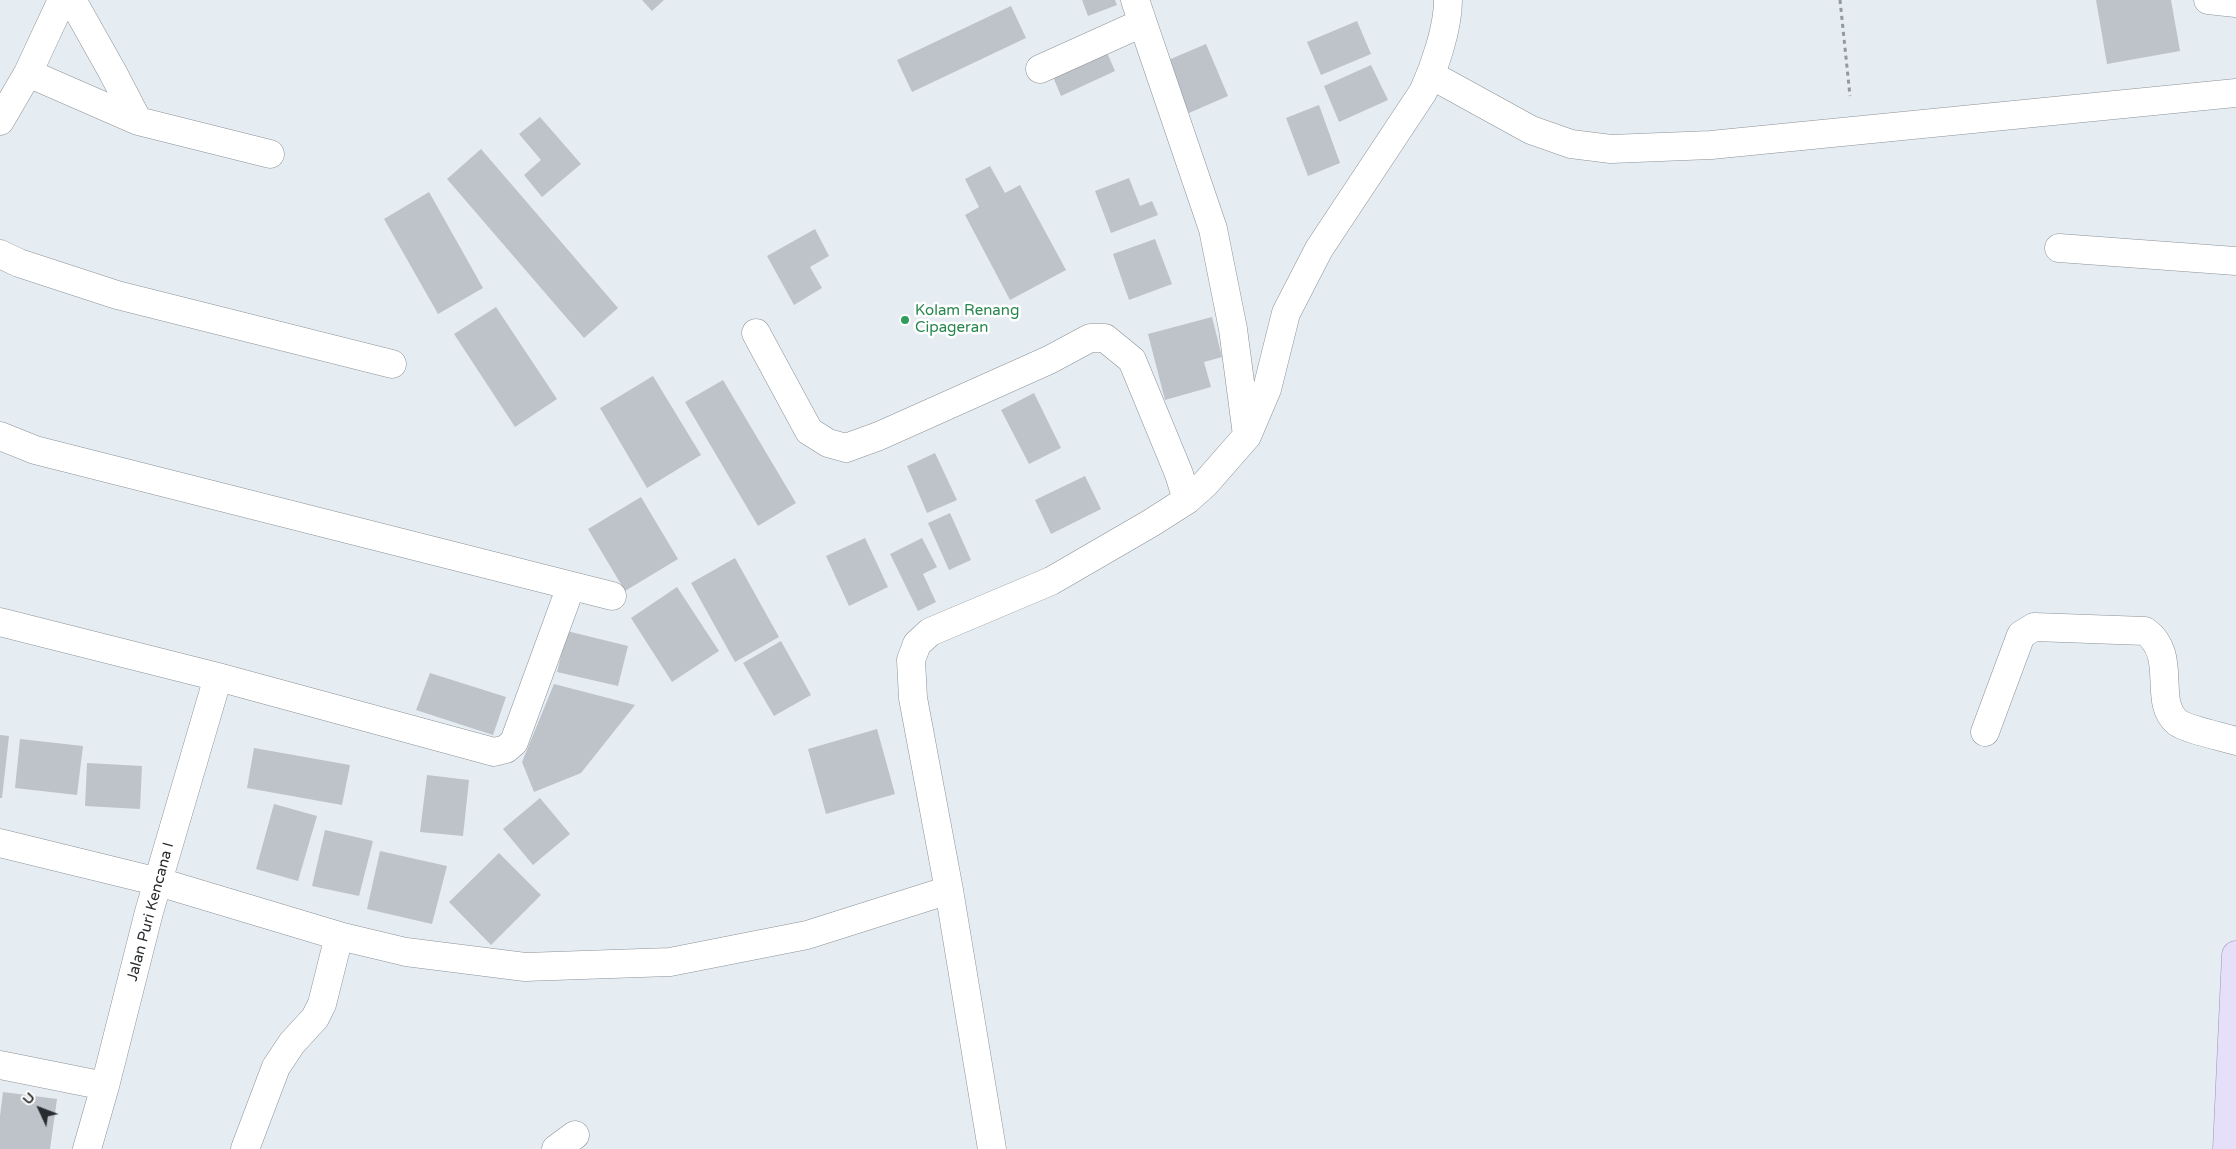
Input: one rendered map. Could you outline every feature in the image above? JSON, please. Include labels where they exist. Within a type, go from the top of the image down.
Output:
[{"type":"main road","points":[[2227,1149],[2236,956]]},
{"type":"street","points":[[0,121],[28,73],[62,0]]},
{"type":"street","points":[[72,0],[138,121]]},
{"type":"street","points":[[992,1149],[949,890],[913,698],[911,660],[917,644],[930,632],[1051,581],[1115,545],[1186,500],[1205,484],[1247,436],[1267,389],[1286,313],[1319,249],[1418,100],[1431,75],[1448,13],[1448,0]]},
{"type":"street","points":[[2208,0],[2236,3]]},
{"type":"street","points":[[1040,69],[1138,12],[1213,229],[1233,328],[1247,436]]},
{"type":"street","points":[[28,73],[138,121],[270,154]]},
{"type":"street","points":[[1431,75],[1531,130],[1579,145],[1611,149],[1711,145],[1854,132],[1975,117],[2085,109],[2236,93]]},
{"type":"street","points":[[2059,248],[2236,261]]},
{"type":"street","points":[[0,254],[18,264],[117,295],[392,364]]},
{"type":"street","points":[[756,333],[809,431],[828,443],[846,448],[879,436],[1049,360],[1090,338],[1105,338],[1132,360],[1179,474],[1186,500]]},
{"type":"street","points":[[0,436],[45,453],[612,596]]},
{"type":"street","points":[[0,622],[218,676],[494,752],[506,750],[514,742],[571,586]]},
{"type":"street","points":[[1985,732],[2021,635],[2034,627],[2144,631],[2153,637],[2161,649],[2167,708],[2177,723],[2236,741]]},
{"type":"street","name":"Jalan Puri Kencana I","points":[[87,1149],[159,882],[218,676]]},
{"type":"street","points":[[0,843],[159,882],[339,936],[406,952],[525,967],[670,962],[807,935],[949,890]]},
{"type":"street","points":[[245,1149],[276,1067],[292,1043],[315,1018],[322,1004],[339,936]]},
{"type":"street","points":[[0,1065],[105,1086]]},
{"type":"path","points":[[1840,0],[1854,132]]},
{"type":"building","points":[[642,0],[664,0],[652,11]]},
{"type":"building","points":[[1082,0],[1115,0],[1117,5],[1088,16]]},
{"type":"building","points":[[2096,0],[2171,0],[2180,51],[2107,64]]},
{"type":"building","points":[[1011,6],[1026,38],[912,92],[897,60]]},
{"type":"building","points":[[1357,21],[1371,54],[1321,75],[1307,42]]},
{"type":"building","points":[[1206,44],[1228,96],[1189,113],[1166,61]]},
{"type":"building","points":[[1105,48],[1115,71],[1061,96],[1051,72]]},
{"type":"building","points":[[1371,65],[1388,100],[1339,122],[1324,86]]},
{"type":"building","points":[[1319,105],[1340,163],[1308,176],[1286,118]]},
{"type":"building","points":[[540,117],[581,164],[542,197],[524,175],[541,160],[519,134]]},
{"type":"building","points":[[481,149],[618,308],[584,338],[447,179]]},
{"type":"building","points":[[990,166],[1005,193],[1020,185],[1066,270],[1010,300],[965,215],[979,207],[965,179]]},
{"type":"building","points":[[1129,178],[1140,206],[1152,201],[1158,215],[1111,233],[1095,191]]},
{"type":"building","points":[[429,192],[483,288],[438,314],[384,219]]},
{"type":"building","points":[[815,229],[829,256],[810,267],[822,288],[794,305],[767,256]]},
{"type":"building","points":[[1155,239],[1172,284],[1129,300],[1113,254]]},
{"type":"building","points":[[496,307],[557,399],[515,427],[454,334]]},
{"type":"building","points":[[1212,317],[1222,357],[1204,362],[1211,387],[1165,400],[1148,334]]},
{"type":"building","points":[[653,376],[701,455],[647,488],[600,408]]},
{"type":"building","points":[[723,380],[796,503],[758,526],[685,402]]},
{"type":"building","points":[[1034,393],[1061,448],[1029,464],[1001,410]]},
{"type":"building","points":[[935,453],[957,500],[927,513],[907,466]]},
{"type":"building","points":[[1085,476],[1101,509],[1051,534],[1035,500]]},
{"type":"building","points":[[641,497],[678,559],[625,591],[588,529]]},
{"type":"building","points":[[950,513],[971,560],[949,570],[928,523]]},
{"type":"building","points":[[865,538],[888,587],[849,606],[826,556]]},
{"type":"building","points":[[922,538],[937,567],[923,574],[936,602],[918,611],[890,554]]},
{"type":"building","points":[[735,558],[779,637],[735,662],[691,583]]},
{"type":"building","points":[[677,587],[719,651],[672,682],[631,618]]},
{"type":"building","points":[[567,631],[628,646],[618,686],[557,672]]},
{"type":"building","points":[[781,641],[811,695],[774,716],[743,663]]},
{"type":"building","points":[[430,673],[506,697],[493,735],[416,710]]},
{"type":"building","points":[[554,684],[635,705],[581,773],[534,792],[522,762]]},
{"type":"building","points":[[877,729],[895,794],[826,814],[808,749]]},
{"type":"building","points":[[0,735],[9,736],[2,798],[0,798]]},
{"type":"building","points":[[20,739],[83,746],[77,795],[15,788]]},
{"type":"building","points":[[254,748],[350,765],[342,805],[247,788]]},
{"type":"building","points":[[87,763],[142,766],[140,809],[85,806]]},
{"type":"building","points":[[427,775],[469,780],[463,836],[420,832]]},
{"type":"building","points":[[540,798],[570,834],[533,865],[503,829]]},
{"type":"building","points":[[274,804],[317,816],[298,881],[256,869]]},
{"type":"building","points":[[325,830],[373,841],[359,896],[312,886]]},
{"type":"building","points":[[380,851],[447,866],[432,924],[367,909]]},
{"type":"building","points":[[499,853],[541,895],[491,945],[449,902]]},
{"type":"building","points":[[3,1092],[57,1099],[50,1149],[0,1149],[0,1116]]},
{"type":"place","name":"Kolam Renang Cipageran","points":[[905,320]]}]
